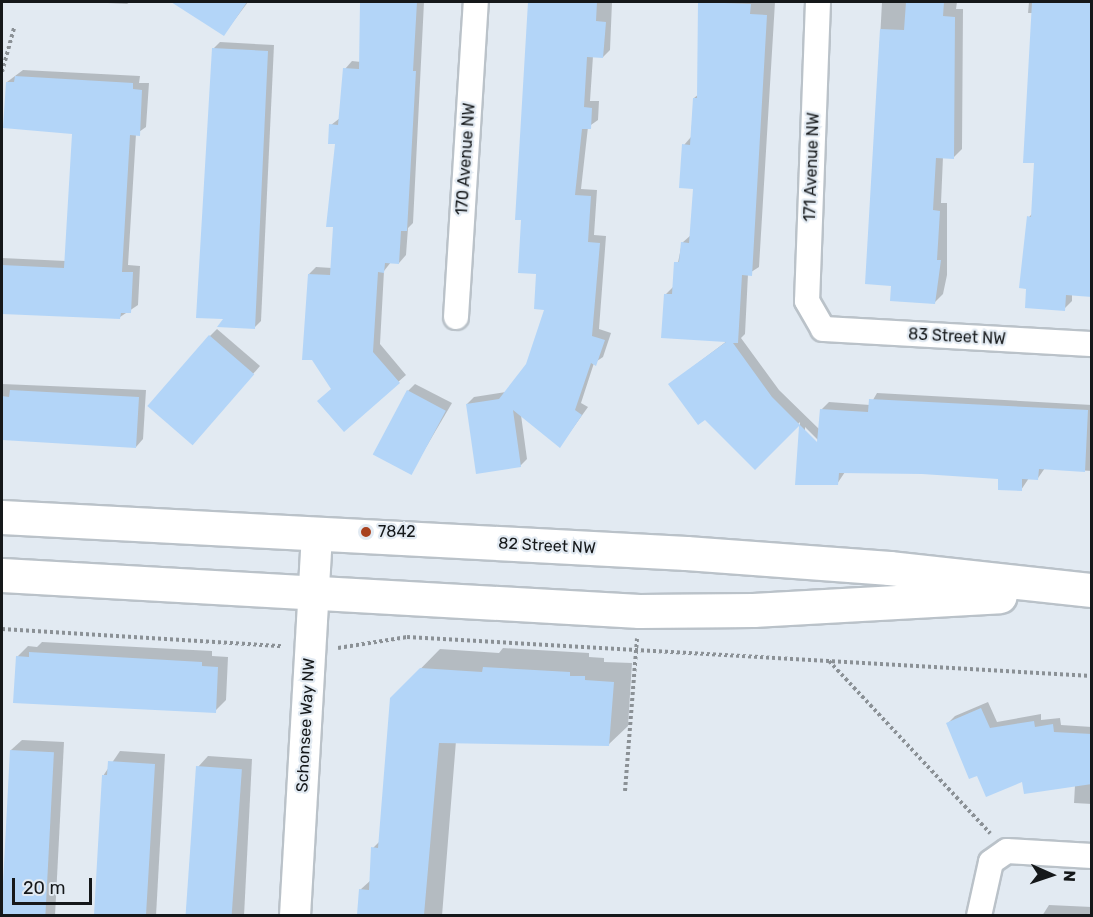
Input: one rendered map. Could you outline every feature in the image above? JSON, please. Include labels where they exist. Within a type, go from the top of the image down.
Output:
[{"type":"main road","name":"82 Street NW","points":[[2,517],[734,556],[1092,590]]},
{"type":"main road","name":"82 Street NW","points":[[2,575],[314,590],[639,611],[753,610],[1092,590]]},
{"type":"street","name":"170 Avenue NW","points":[[456,317],[476,2]]},
{"type":"street","name":"171 Avenue NW","points":[[818,2],[807,301],[823,329]]},
{"type":"street","name":"83 Street NW","points":[[823,329],[1092,344]]},
{"type":"street","name":"Schonsee Way NW","points":[[295,915],[317,534]]},
{"type":"street","points":[[979,915],[999,856],[1092,856]]},
{"type":"path","points":[[2,72],[14,28]]},
{"type":"path","points":[[625,791],[639,611]]},
{"type":"path","points":[[2,630],[353,648],[407,637],[1092,676]]},
{"type":"path","points":[[828,661],[999,856]]},
{"type":"building","points":[[171,2],[247,2],[224,36]]},
{"type":"building","points":[[360,2],[417,2],[413,71],[416,71],[407,231],[401,231],[399,264],[385,263],[384,273],[378,272],[373,352],[400,383],[344,432],[317,401],[331,389],[312,360],[302,360],[308,274],[330,275],[333,227],[326,227],[335,144],[328,144],[329,124],[338,125],[343,68],[359,69]]},
{"type":"building","points":[[528,2],[597,2],[596,21],[606,22],[603,58],[587,57],[584,107],[592,108],[591,129],[582,129],[575,195],[591,196],[588,242],[600,243],[592,336],[605,340],[596,366],[591,363],[575,410],[582,415],[560,448],[513,410],[521,467],[476,474],[466,404],[499,399],[526,364],[544,310],[534,309],[536,274],[518,273],[521,220],[515,220]]},
{"type":"building","points":[[698,2],[751,4],[750,14],[767,15],[752,276],[742,275],[738,343],[733,343],[772,397],[817,442],[820,409],[868,412],[869,399],[1088,410],[1085,472],[1039,469],[1038,480],[1022,479],[1022,491],[998,490],[998,479],[922,474],[839,473],[838,485],[795,485],[799,426],[755,470],[705,420],[698,425],[668,384],[726,342],[661,338],[664,294],[672,294],[674,262],[679,262],[681,242],[689,243],[693,189],[679,188],[682,144],[690,145],[693,98],[697,98]]},
{"type":"building","points":[[906,2],[944,2],[943,16],[955,17],[954,159],[936,158],[933,210],[940,211],[937,260],[941,260],[935,304],[890,301],[891,286],[865,284],[880,29],[904,30]]},
{"type":"building","points":[[1032,2],[1092,2],[1092,297],[1066,295],[1065,311],[1025,308],[1026,289],[1019,288],[1027,216],[1031,217],[1034,163],[1023,163]]},
{"type":"building","points":[[212,48],[268,51],[255,329],[217,327],[223,319],[196,318]]},
{"type":"building","points":[[15,76],[133,83],[133,89],[142,90],[140,136],[130,135],[122,272],[133,272],[131,313],[121,313],[120,319],[2,314],[2,265],[64,268],[72,134],[3,128],[6,82],[14,82]]},
{"type":"building","points":[[209,335],[254,374],[193,445],[147,406]]},
{"type":"building","points":[[10,390],[139,397],[136,448],[2,440],[2,396],[9,397]]},
{"type":"building","points":[[407,390],[446,411],[412,475],[373,454]]},
{"type":"building","points":[[29,652],[202,662],[202,666],[218,667],[216,713],[13,703],[16,656],[29,657]]},
{"type":"building","points":[[483,667],[570,672],[570,676],[585,676],[585,680],[614,682],[609,746],[439,743],[424,915],[357,915],[359,889],[369,890],[371,847],[378,848],[390,698],[420,668],[482,672]]},
{"type":"building","points":[[981,708],[990,728],[1034,721],[1035,727],[1053,724],[1054,732],[1092,734],[1092,784],[1024,794],[1022,782],[986,797],[977,776],[969,779],[946,723]]},
{"type":"building","points":[[10,750],[54,752],[45,916],[2,915]]},
{"type":"building","points":[[108,761],[155,764],[146,915],[94,915],[102,775],[107,775]]},
{"type":"building","points":[[196,766],[242,769],[232,916],[186,915]]},
{"type":"place","name":"7842","points":[[366,532]]}]
